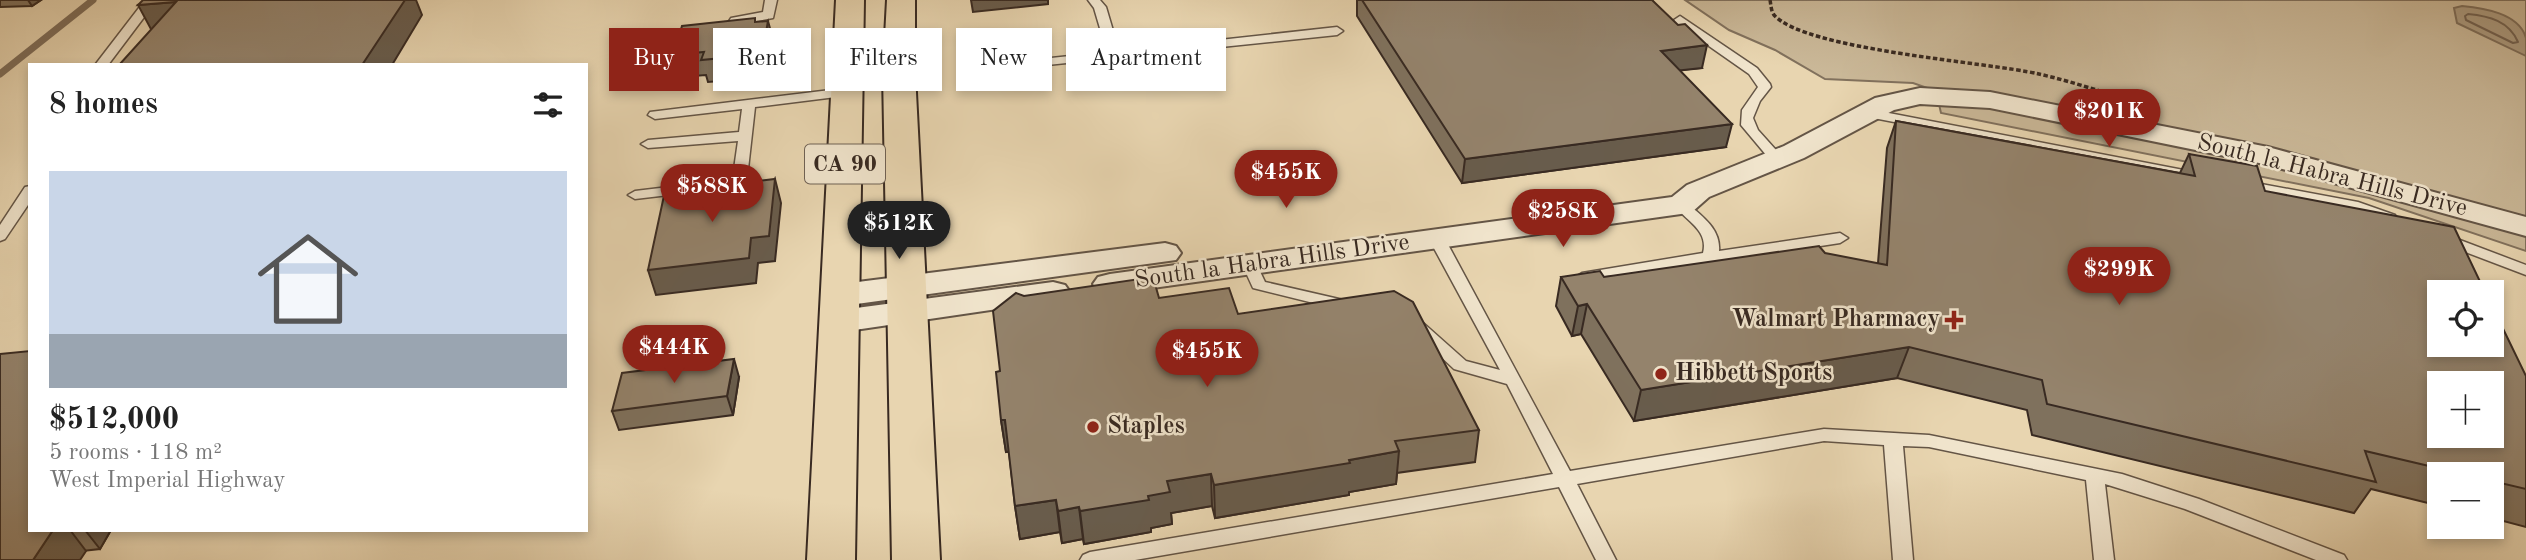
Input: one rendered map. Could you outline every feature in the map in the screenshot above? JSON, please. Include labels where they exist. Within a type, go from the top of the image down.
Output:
[{"type":"main road","name":"CA 90","points":[[831,560],[850,0]]},
{"type":"main road","name":"CA 90","points":[[901,0],[899,73],[916,560]]},
{"type":"street","name":"South la Habra Hills Drive","points":[[841,308],[1250,264],[1437,239],[1690,198],[1777,159],[1885,104],[1920,96],[1990,100],[2268,156],[2526,227]]},
{"type":"street","name":"South la Habra Hills Drive","points":[[908,300],[1664,187],[1690,198]]},
{"type":"lane","points":[[103,63],[152,0]]},
{"type":"lane","points":[[725,22],[769,16],[771,0]]},
{"type":"lane","points":[[1094,0],[1100,7],[1106,28]]},
{"type":"lane","points":[[1679,20],[1753,71],[1763,81],[1765,87],[1752,102],[1744,118],[1746,125],[1777,159]]},
{"type":"lane","points":[[1226,43],[1337,31]]},
{"type":"lane","points":[[655,115],[847,92]]},
{"type":"lane","points":[[635,195],[731,184],[740,178],[749,103]]},
{"type":"lane","points":[[1868,113],[2209,179]]},
{"type":"lane","points":[[648,144],[744,136]]},
{"type":"lane","points":[[2236,184],[2358,206],[2410,226]]},
{"type":"lane","points":[[0,236],[28,193]]},
{"type":"lane","points":[[1690,198],[1714,237],[1715,247],[1710,257]]},
{"type":"lane","points":[[2435,236],[2526,270]]},
{"type":"lane","points":[[1578,278],[1840,238]]},
{"type":"lane","points":[[1437,239],[1514,380],[1606,560]]},
{"type":"lane","points":[[1250,264],[1259,285],[1357,307]]},
{"type":"lane","points":[[1403,316],[1446,350],[1460,365],[1514,380]]},
{"type":"lane","points":[[1090,560],[1824,435],[1929,441],[2122,481],[2192,504],[2337,560]]},
{"type":"lane","points":[[1893,439],[1903,560]]},
{"type":"lane","points":[[2095,475],[2104,560]]},
{"type":"shaded area","points":[[1685,0],[2526,0],[2526,251],[2369,198],[1941,113],[1936,91],[1913,83],[1825,79],[1775,50],[1729,30]]},
{"type":"water","points":[[2462,6],[2499,13],[2516,23],[2526,38],[2526,56],[2457,23],[2454,8]]},
{"type":"building","points":[[143,0],[405,0],[363,63],[121,63],[176,2],[138,5]]},
{"type":"building","points":[[1362,0],[1652,0],[1678,25],[1685,24],[1707,45],[1661,51],[1732,124],[1465,159]]},
{"type":"building","points":[[755,18],[755,22],[768,21],[767,28],[713,28],[713,59],[701,60],[704,52],[699,52],[699,28],[682,26]]},
{"type":"building","points":[[1896,121],[2195,176],[2189,154],[2257,166],[2265,191],[2454,227],[2479,280],[2427,280],[2427,357],[2504,357],[2504,331],[2526,376],[2526,489],[2504,484],[2504,462],[2427,462],[2427,466],[2365,451],[2376,482],[2047,404],[2042,380],[1909,347],[1641,390],[1587,304],[1578,306],[1561,277],[1600,271],[1604,277],[1819,246],[1825,253],[1887,265]]},
{"type":"building","points":[[775,179],[769,236],[751,238],[749,258],[648,270],[665,191]]},
{"type":"building","points":[[1153,277],[1159,298],[1229,288],[1238,314],[1394,291],[1413,302],[1479,430],[1395,441],[1399,451],[1349,460],[1350,463],[1214,485],[1211,474],[1167,481],[1170,492],[1148,496],[1149,500],[1080,511],[1079,507],[1058,511],[1056,500],[1015,506],[1005,420],[1001,420],[996,372],[1000,371],[993,311],[1016,293],[1024,296]]},
{"type":"building","points":[[28,351],[28,532],[52,532],[33,560],[0,560],[0,354]]},
{"type":"building","points":[[734,359],[727,396],[612,411],[622,373]]},
{"type":"waterway","points":[[0,74],[93,0]]},
{"type":"place","name":"Walmart Pharmacy","points":[[1954,320]]},
{"type":"place","name":"Hibbett Sports","points":[[1661,374]]},
{"type":"place","name":"Staples","points":[[1093,427]]}]
